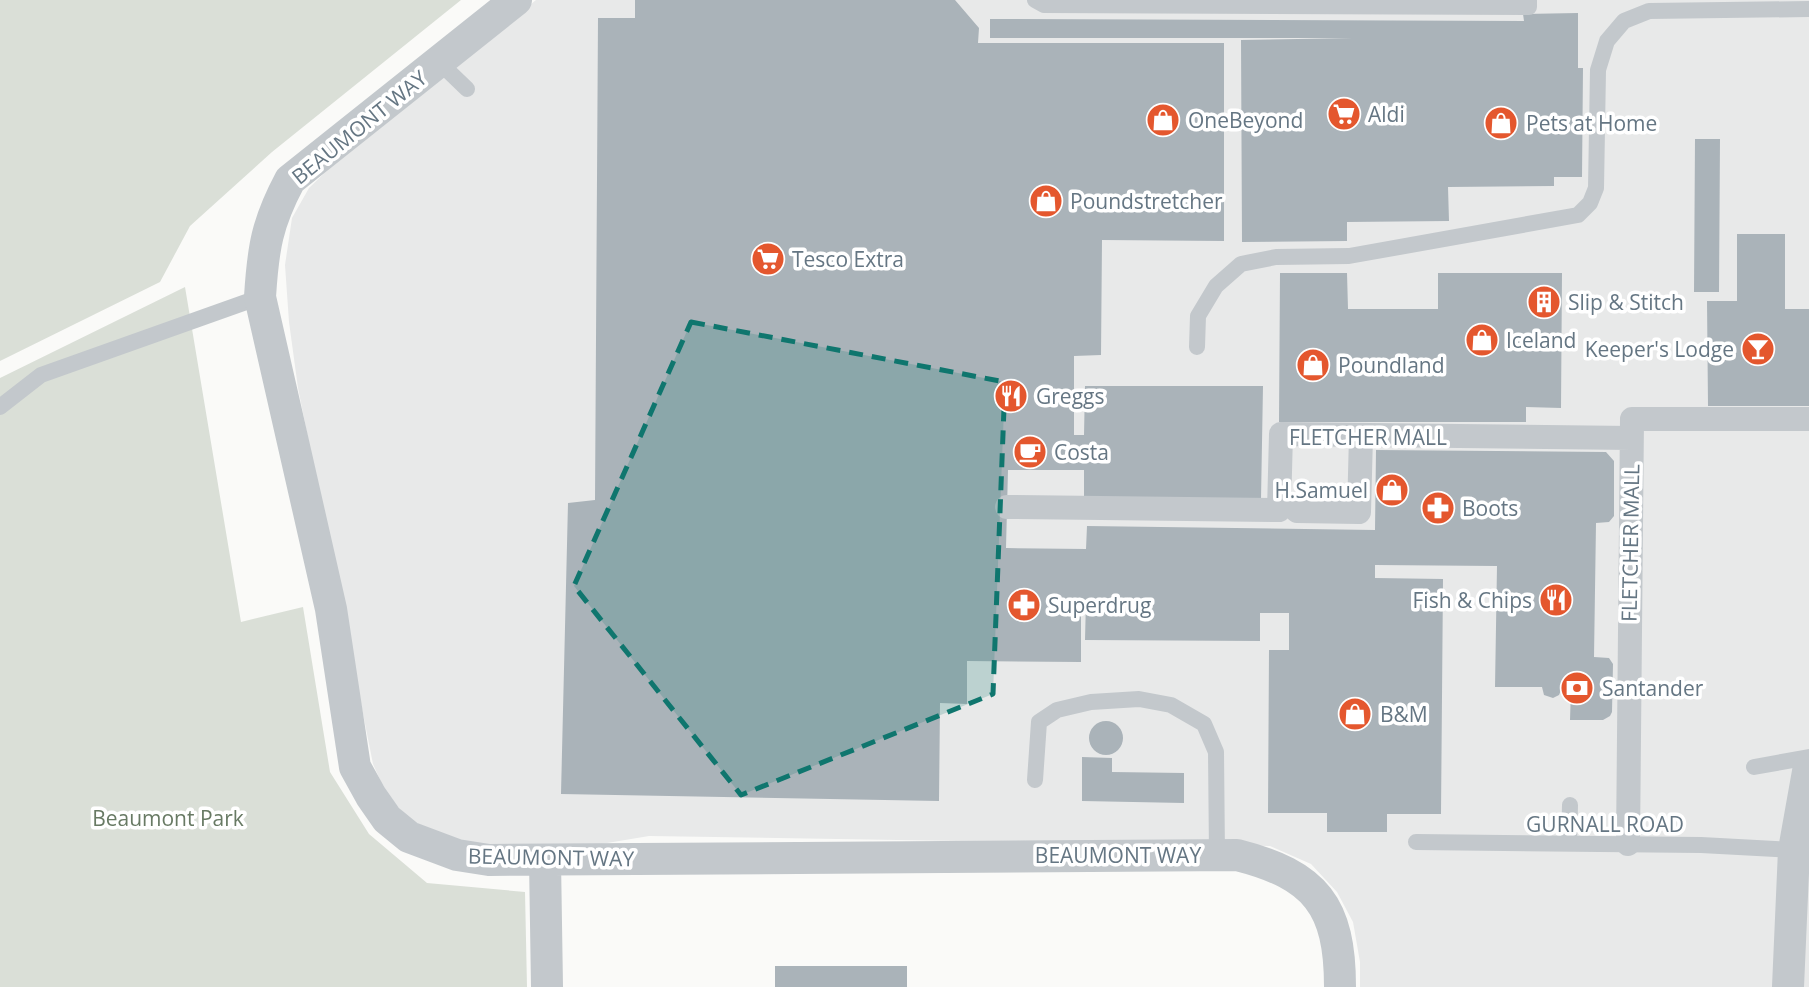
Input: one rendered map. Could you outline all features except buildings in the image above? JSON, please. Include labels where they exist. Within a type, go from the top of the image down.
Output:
[{"type":"street","name":"BEAUMONT WAY","points":[[516,0],[290,180],[274,209],[266,237],[260,297],[331,609],[355,767],[387,820],[409,837],[457,855],[489,860],[1237,855],[1295,876],[1321,900],[1333,926],[1340,953],[1340,987]]},
{"type":"street","name":"FLETCHER MALL","points":[[1628,845],[1632,419],[1809,419]]},
{"type":"street","name":"FLETCHER MALL","points":[[1007,507],[1279,510],[1280,434],[1631,438]]},
{"type":"street","points":[[1297,511],[1359,512],[1361,436]]},
{"type":"street","points":[[1788,987],[1794,850],[1809,766]]},
{"type":"street","points":[[545,860],[547,987]]},
{"type":"lane","points":[[1035,0],[1044,5],[1529,7],[1529,0]]},
{"type":"lane","points":[[1197,347],[1198,316],[1216,286],[1241,264],[1276,257],[1349,256],[1578,215],[1590,203],[1596,188],[1598,70],[1607,41],[1624,21],[1649,11],[1809,9]]},
{"type":"lane","points":[[439,62],[467,89]]},
{"type":"lane","points":[[0,407],[41,375],[260,297]]},
{"type":"lane","points":[[1035,780],[1039,723],[1057,710],[1091,702],[1139,699],[1171,705],[1204,723],[1216,752],[1217,855]]},
{"type":"lane","points":[[1754,767],[1809,757]]},
{"type":"lane","points":[[1569,844],[1570,805]]},
{"type":"lane","name":"GURNALL ROAD","points":[[1416,842],[1794,850]]},
{"type":"highlighted area","points":[[691,322],[1005,382],[993,694],[741,795],[574,586]]},
{"type":"shaded area","points":[[536,0],[1809,0],[1809,987],[1360,987],[1360,962],[1353,922],[1337,892],[1311,864],[1270,846],[649,836],[595,845],[498,847],[458,842],[412,821],[397,806],[373,764],[298,388],[285,265],[292,218],[309,188],[341,157],[424,93]]},
{"type":"green space","points":[[0,0],[461,0],[272,152],[190,226],[160,282],[0,361]]},
{"type":"green space","name":"Beaumont Park","points":[[185,287],[241,622],[303,607],[330,772],[369,834],[427,883],[525,892],[527,987],[0,987],[0,378]]},
{"type":"place","name":"Aldi","points":[[1344,114]]},
{"type":"place","name":"OneBeyond","points":[[1163,120]]},
{"type":"place","name":"Pets at Home","points":[[1501,123]]},
{"type":"place","name":"Poundstretcher","points":[[1046,201]]},
{"type":"place","name":"Tesco Extra","points":[[768,259]]},
{"type":"place","name":"Slip & Stitch","points":[[1544,302]]},
{"type":"place","name":"Iceland","points":[[1482,340]]},
{"type":"place","name":"Keeper's Lodge","points":[[1758,349]]},
{"type":"place","name":"Poundland","points":[[1313,365]]},
{"type":"place","name":"Greggs","points":[[1011,396]]},
{"type":"place","name":"Costa","points":[[1030,452]]},
{"type":"place","name":"H.Samuel","points":[[1392,490]]},
{"type":"place","name":"Boots","points":[[1438,508]]},
{"type":"place","name":"Fish & Chips","points":[[1556,600]]},
{"type":"place","name":"Superdrug","points":[[1024,605]]},
{"type":"place","name":"Santander","points":[[1577,688]]},
{"type":"place","name":"B&M","points":[[1355,714]]}]
